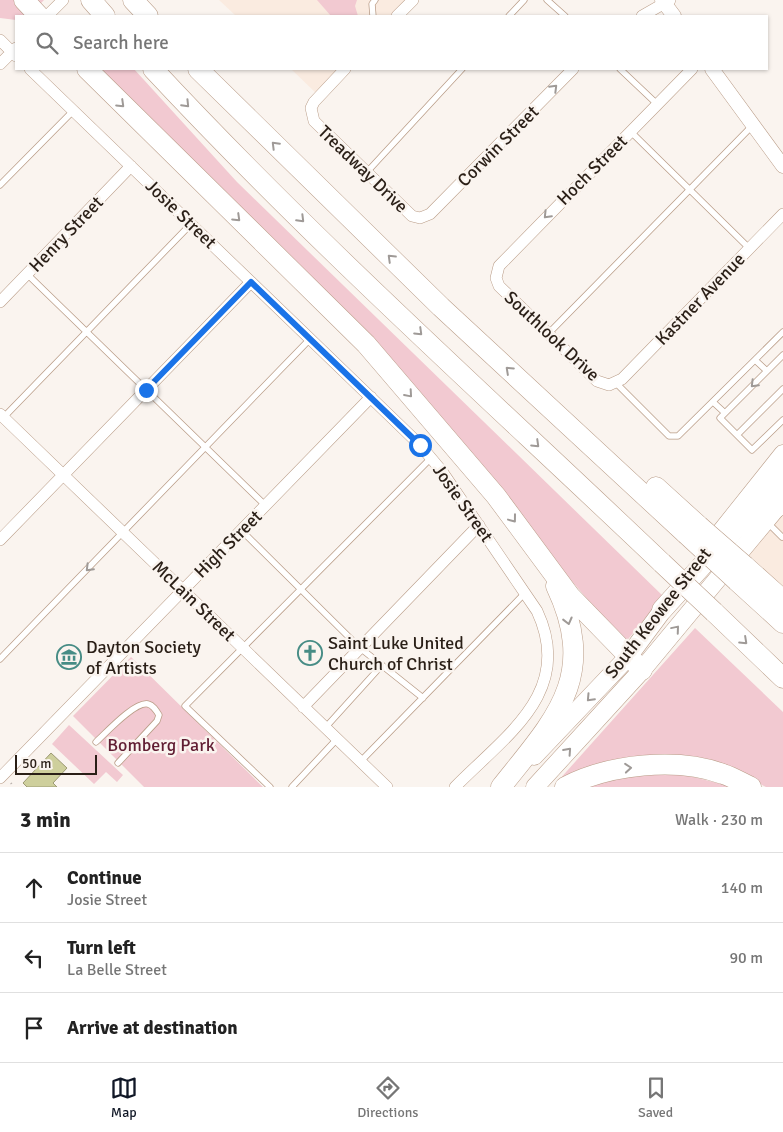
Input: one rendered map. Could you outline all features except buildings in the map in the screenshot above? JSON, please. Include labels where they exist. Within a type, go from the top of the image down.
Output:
[{"type":"highway","points":[[24,0],[38,15]]},
{"type":"highway","points":[[91,0],[104,15]]},
{"type":"highway","points":[[134,0],[147,15]]},
{"type":"highway","points":[[88,70],[366,344],[496,496],[570,596],[635,663]]},
{"type":"highway","points":[[154,70],[316,235],[780,675]]},
{"type":"highway","points":[[199,70],[441,307],[533,392],[741,573],[783,623]]},
{"type":"highway","points":[[662,610],[783,476]]},
{"type":"highway","points":[[502,787],[556,714],[567,692],[573,672],[575,650],[566,611],[543,560]]},
{"type":"highway","points":[[741,573],[783,600]]},
{"type":"highway","points":[[566,787],[583,778],[620,769],[674,764],[722,773],[751,787]]},
{"type":"main road","name":"South Keowee Street","points":[[502,787],[635,663],[662,610],[722,530],[783,454]]},
{"type":"main road","name":"South Keowee Street","points":[[535,787],[635,663],[777,508]]},
{"type":"street","points":[[48,15],[63,0]]},
{"type":"street","points":[[398,15],[413,0]]},
{"type":"street","points":[[644,15],[665,1],[673,15]]},
{"type":"street","points":[[0,40],[15,52],[0,64]]},
{"type":"street","name":"Josie Street","points":[[31,70],[371,397],[431,458],[536,610],[547,636],[549,654],[545,682],[527,714],[455,787]]},
{"type":"street","name":"Treadway Drive","points":[[344,70],[314,102],[311,115],[314,121],[412,216],[420,218]]},
{"type":"street","name":"Corwin Street","points":[[420,218],[430,214],[572,70]]},
{"type":"street","name":"Hoch Street","points":[[496,275],[499,266],[691,70]]},
{"type":"street","points":[[713,70],[783,166]]},
{"type":"street","name":"Henry Street","points":[[0,302],[131,166]]},
{"type":"street","name":"Kastner Avenue","points":[[616,383],[783,214]]},
{"type":"street","name":"Southlook Drive","points":[[496,275],[499,286],[597,381],[610,385],[616,383]]},
{"type":"street","points":[[0,540],[251,282]]},
{"type":"street","name":"High Street","points":[[4,776],[371,397]]},
{"type":"street","name":"McLain Street","points":[[1,418],[124,533],[388,787]]},
{"type":"street","points":[[303,707],[479,525]]},
{"type":"lane","points":[[373,15],[372,4],[375,0]]},
{"type":"lane","points":[[511,15],[524,0]]},
{"type":"lane","points":[[548,0],[563,15]]},
{"type":"lane","points":[[367,172],[461,70]]},
{"type":"lane","points":[[621,70],[657,104]]},
{"type":"lane","points":[[0,186],[73,111]]},
{"type":"lane","points":[[548,334],[754,125]]},
{"type":"lane","points":[[630,131],[749,248]]},
{"type":"lane","points":[[1,418],[191,224]]},
{"type":"lane","points":[[27,274],[266,506]]},
{"type":"lane","points":[[616,383],[669,436],[673,437],[680,434],[783,332]]},
{"type":"lane","points":[[777,338],[783,344]]},
{"type":"lane","points":[[0,659],[310,339]]},
{"type":"lane","points":[[783,355],[720,418],[752,450],[783,420]]},
{"type":"lane","points":[[755,360],[767,371]]},
{"type":"lane","points":[[737,436],[783,389]]},
{"type":"lane","points":[[713,402],[724,413]]},
{"type":"lane","points":[[270,787],[185,706],[431,458]]},
{"type":"lane","points":[[777,508],[783,537]]},
{"type":"lane","points":[[242,530],[360,647],[423,698]]},
{"type":"lane","points":[[361,761],[525,593]]},
{"type":"lane","points":[[325,728],[382,665]]},
{"type":"lane","points":[[96,742],[138,705],[147,703],[154,706],[159,715],[157,721],[118,762]]},
{"type":"lane","points":[[292,787],[337,739]]},
{"type":"path","points":[[4,776],[14,787]]},
{"type":"shaded area","points":[[219,0],[413,0],[398,15],[235,15]]},
{"type":"shaded area","points":[[292,70],[344,70],[319,96]]},
{"type":"shaded area","points":[[783,512],[783,587],[748,554]]},
{"type":"shaded area","points":[[51,753],[67,768],[53,783],[57,787],[27,787],[23,783]]},
{"type":"green space","points":[[0,0],[44,0],[30,15],[15,15],[15,20],[0,18]]},
{"type":"green space","points":[[317,0],[357,0],[355,6],[358,15],[330,15]]},
{"type":"green space","points":[[103,70],[135,70],[237,182],[663,596],[625,643],[564,572]]},
{"type":"green space","points":[[695,628],[783,712],[783,787],[766,787],[749,778],[703,764],[558,781]]},
{"type":"green space","name":"Bomberg Park","points":[[131,657],[263,787],[144,787],[73,716]]},
{"type":"green space","points":[[69,725],[123,775],[117,782],[106,772],[94,784],[52,744]]},
{"type":"green space","points":[[677,773],[734,787],[580,787],[630,774]]},
{"type":"place","name":"Saint Luke United Church of Christ","points":[[310,653]]},
{"type":"place","name":"Dayton Society of Artists","points":[[69,657]]},
{"type":"route","points":[[146,390],[251,282],[420,445]]}]
